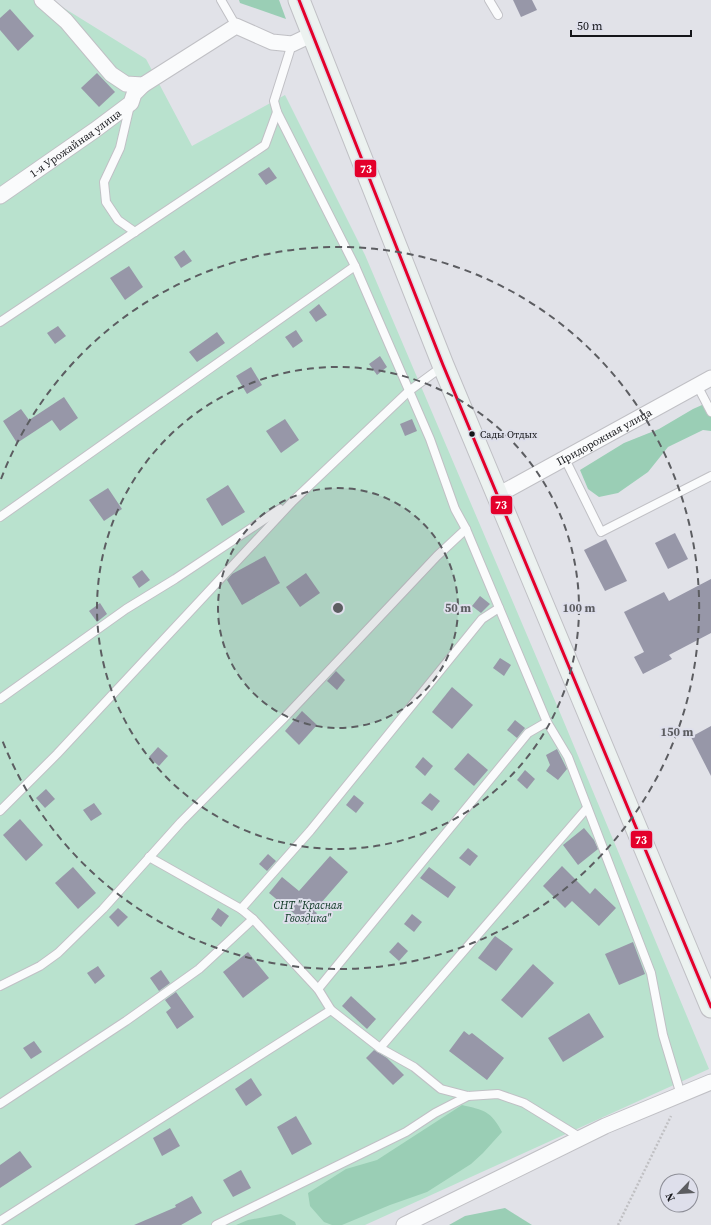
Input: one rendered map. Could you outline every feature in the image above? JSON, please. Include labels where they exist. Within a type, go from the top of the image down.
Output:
[{"type":"street","points":[[42,0],[66,20],[111,74],[126,84],[143,85],[236,26],[272,42],[292,44],[313,34]]},
{"type":"street","points":[[299,0],[443,365],[711,1007]]},
{"type":"street","name":"1-я Урожайная улица","points":[[0,196],[131,103],[134,94],[143,85]]},
{"type":"street","name":"Придорожная улица","points":[[498,495],[564,457],[711,378]]},
{"type":"street","points":[[404,1225],[581,1138],[711,1082]]},
{"type":"lane","points":[[220,0],[236,26]]},
{"type":"lane","points":[[489,0],[498,15]]},
{"type":"lane","points":[[292,44],[274,101],[277,112],[355,266],[430,439],[455,509],[466,529],[547,722],[568,757],[651,973],[663,1035],[681,1095]]},
{"type":"lane","points":[[131,103],[120,148],[104,182],[106,202],[118,220],[136,232]]},
{"type":"lane","points":[[0,322],[265,145],[277,112]]},
{"type":"lane","points":[[0,517],[355,266]]},
{"type":"lane","points":[[0,811],[57,754],[293,501],[408,391],[443,365]]},
{"type":"lane","points":[[698,385],[711,412]]},
{"type":"lane","points":[[564,457],[601,532],[711,476]]},
{"type":"lane","points":[[0,699],[126,609],[175,579],[293,501]]},
{"type":"lane","points":[[0,986],[40,966],[58,953],[103,909],[149,858],[437,556],[466,529]]},
{"type":"lane","points":[[240,909],[310,831],[482,619],[499,608]]},
{"type":"lane","points":[[318,989],[528,733],[547,722]]},
{"type":"lane","points":[[380,1048],[587,808]]},
{"type":"lane","points":[[149,858],[240,909],[253,919],[318,989],[331,1010],[380,1048],[414,1068],[441,1089],[468,1096],[498,1094],[524,1103],[581,1138]]},
{"type":"lane","points":[[0,1104],[126,1021],[199,969],[253,919]]},
{"type":"lane","points":[[0,1221],[331,1010]]},
{"type":"lane","points":[[216,1225],[406,1132],[435,1113],[468,1096]]},
{"type":"path","points":[[618,1225],[681,1095]]},
{"type":"green space","name":"СНТ \"Красная Гвоздика\"","points":[[0,0],[51,0],[146,59],[192,146],[285,95],[365,255],[561,715],[709,1069],[365,1225],[0,1225]]},
{"type":"green space","points":[[239,0],[279,0],[286,19],[240,3]]},
{"type":"green space","points":[[711,401],[711,431],[703,430],[668,447],[648,472],[618,493],[599,497],[588,489],[580,470],[624,443],[659,429],[693,409]]},
{"type":"green space","points":[[462,1105],[486,1112],[498,1125],[502,1132],[471,1164],[427,1192],[390,1205],[342,1225],[332,1225],[324,1222],[310,1206],[308,1193],[346,1169],[377,1160]]},
{"type":"green space","points":[[505,1208],[532,1225],[449,1225],[465,1216]]},
{"type":"green space","points":[[281,1214],[295,1222],[296,1225],[236,1225],[248,1220]]},
{"type":"building","points":[[513,0],[532,0],[537,10],[521,17]]},
{"type":"building","points":[[10,9],[34,36],[18,51],[0,30],[0,18]]},
{"type":"building","points":[[97,73],[115,92],[99,107],[81,88]]},
{"type":"building","points":[[269,167],[277,178],[266,185],[258,174]]},
{"type":"building","points":[[184,250],[192,261],[181,268],[174,257]]},
{"type":"building","points":[[129,266],[143,287],[125,300],[110,278]]},
{"type":"building","points":[[319,304],[327,315],[316,322],[309,312]]},
{"type":"building","points":[[58,326],[66,336],[55,344],[47,333]]},
{"type":"building","points":[[296,330],[303,341],[293,348],[285,337]]},
{"type":"building","points":[[217,332],[225,343],[197,362],[189,352]]},
{"type":"building","points":[[380,356],[387,367],[377,375],[369,364]]},
{"type":"building","points":[[251,367],[262,385],[247,394],[236,376]]},
{"type":"building","points":[[64,397],[78,418],[60,431],[52,420],[17,443],[3,421],[21,409],[29,420]]},
{"type":"building","points":[[285,419],[299,440],[281,453],[266,431]]},
{"type":"building","points":[[412,419],[417,431],[405,436],[400,424]]},
{"type":"building","points":[[228,485],[245,512],[222,526],[206,499]]},
{"type":"building","points":[[108,488],[122,509],[104,521],[89,500]]},
{"type":"building","points":[[675,533],[688,559],[668,569],[655,543]]},
{"type":"building","points":[[606,539],[627,581],[605,591],[584,550]]},
{"type":"building","points":[[265,556],[280,583],[242,605],[227,580],[232,574]]},
{"type":"building","points":[[142,570],[150,580],[139,588],[132,577]]},
{"type":"building","points":[[306,573],[320,593],[300,607],[286,587]]},
{"type":"building","points":[[711,579],[711,633],[669,655],[672,659],[643,674],[634,657],[644,652],[624,612],[664,592],[669,601]]},
{"type":"building","points":[[480,596],[490,604],[481,613],[472,606]]},
{"type":"building","points":[[100,603],[107,614],[97,622],[89,611]]},
{"type":"building","points":[[500,658],[511,665],[504,676],[493,668]]},
{"type":"building","points":[[336,671],[345,680],[337,690],[327,681]]},
{"type":"building","points":[[452,687],[473,705],[452,729],[432,712]]},
{"type":"building","points":[[302,711],[317,725],[299,745],[285,731]]},
{"type":"building","points":[[515,720],[525,728],[517,738],[507,730]]},
{"type":"building","points":[[711,726],[711,776],[691,737]]},
{"type":"building","points":[[158,747],[168,756],[159,766],[149,757]]},
{"type":"building","points":[[557,749],[567,769],[558,780],[546,771],[550,765],[546,755]]},
{"type":"building","points":[[468,753],[488,770],[474,786],[454,769]]},
{"type":"building","points":[[423,757],[433,766],[425,776],[415,767]]},
{"type":"building","points":[[525,770],[535,779],[527,789],[517,780]]},
{"type":"building","points":[[46,789],[55,799],[45,808],[36,798]]},
{"type":"building","points":[[430,793],[440,801],[432,811],[421,803]]},
{"type":"building","points":[[354,795],[364,803],[356,813],[346,805]]},
{"type":"building","points":[[94,803],[102,814],[91,821],[83,810]]},
{"type":"building","points":[[20,819],[43,845],[26,861],[3,835]]},
{"type":"building","points":[[584,828],[594,840],[598,849],[578,865],[563,845]]},
{"type":"building","points":[[468,848],[478,856],[470,866],[459,858]]},
{"type":"building","points":[[268,854],[276,861],[267,871],[259,864]]},
{"type":"building","points":[[330,856],[348,872],[314,911],[317,913],[308,925],[269,893],[282,877],[299,891]]},
{"type":"building","points":[[562,866],[590,894],[595,888],[616,908],[599,926],[572,901],[565,908],[543,886]]},
{"type":"building","points":[[73,867],[96,893],[78,909],[55,883]]},
{"type":"building","points":[[429,867],[456,887],[448,898],[420,878]]},
{"type":"building","points":[[118,908],[128,917],[118,927],[109,917]]},
{"type":"building","points":[[218,908],[229,916],[221,927],[211,919]]},
{"type":"building","points":[[412,914],[422,922],[414,932],[404,924]]},
{"type":"building","points":[[495,936],[513,949],[496,971],[478,958]]},
{"type":"building","points":[[398,942],[408,951],[399,961],[389,952]]},
{"type":"building","points":[[633,942],[645,974],[619,985],[605,954]]},
{"type":"building","points":[[248,952],[269,978],[243,998],[223,972]]},
{"type":"building","points":[[533,964],[554,983],[522,1018],[501,1000]]},
{"type":"building","points":[[98,966],[105,976],[95,984],[87,973]]},
{"type":"building","points":[[161,970],[170,983],[159,991],[150,978]]},
{"type":"building","points":[[176,992],[194,1017],[177,1029],[166,1012],[171,1008],[165,1000]]},
{"type":"building","points":[[351,996],[376,1019],[367,1029],[342,1006]]},
{"type":"building","points":[[589,1013],[604,1037],[563,1062],[548,1038]]},
{"type":"building","points":[[464,1031],[469,1035],[472,1033],[504,1058],[487,1080],[449,1051]]},
{"type":"building","points":[[34,1041],[42,1052],[31,1059],[23,1048]]},
{"type":"building","points":[[374,1050],[387,1058],[404,1075],[393,1085],[366,1058]]},
{"type":"building","points":[[251,1078],[262,1095],[246,1106],[235,1089]]},
{"type":"building","points":[[296,1116],[312,1144],[292,1155],[277,1127]]},
{"type":"building","points":[[170,1128],[180,1146],[162,1156],[153,1138]]},
{"type":"building","points":[[20,1151],[32,1167],[0,1188],[0,1165]]},
{"type":"building","points":[[241,1170],[251,1188],[233,1197],[223,1180]]},
{"type":"building","points":[[192,1196],[202,1213],[181,1225],[134,1225],[176,1207],[175,1205]]},
{"type":"transit line","name":"73","points":[[299,0],[443,365],[711,1007]]},
{"type":"place","name":"Сады Отдых","points":[[472,434]]}]
